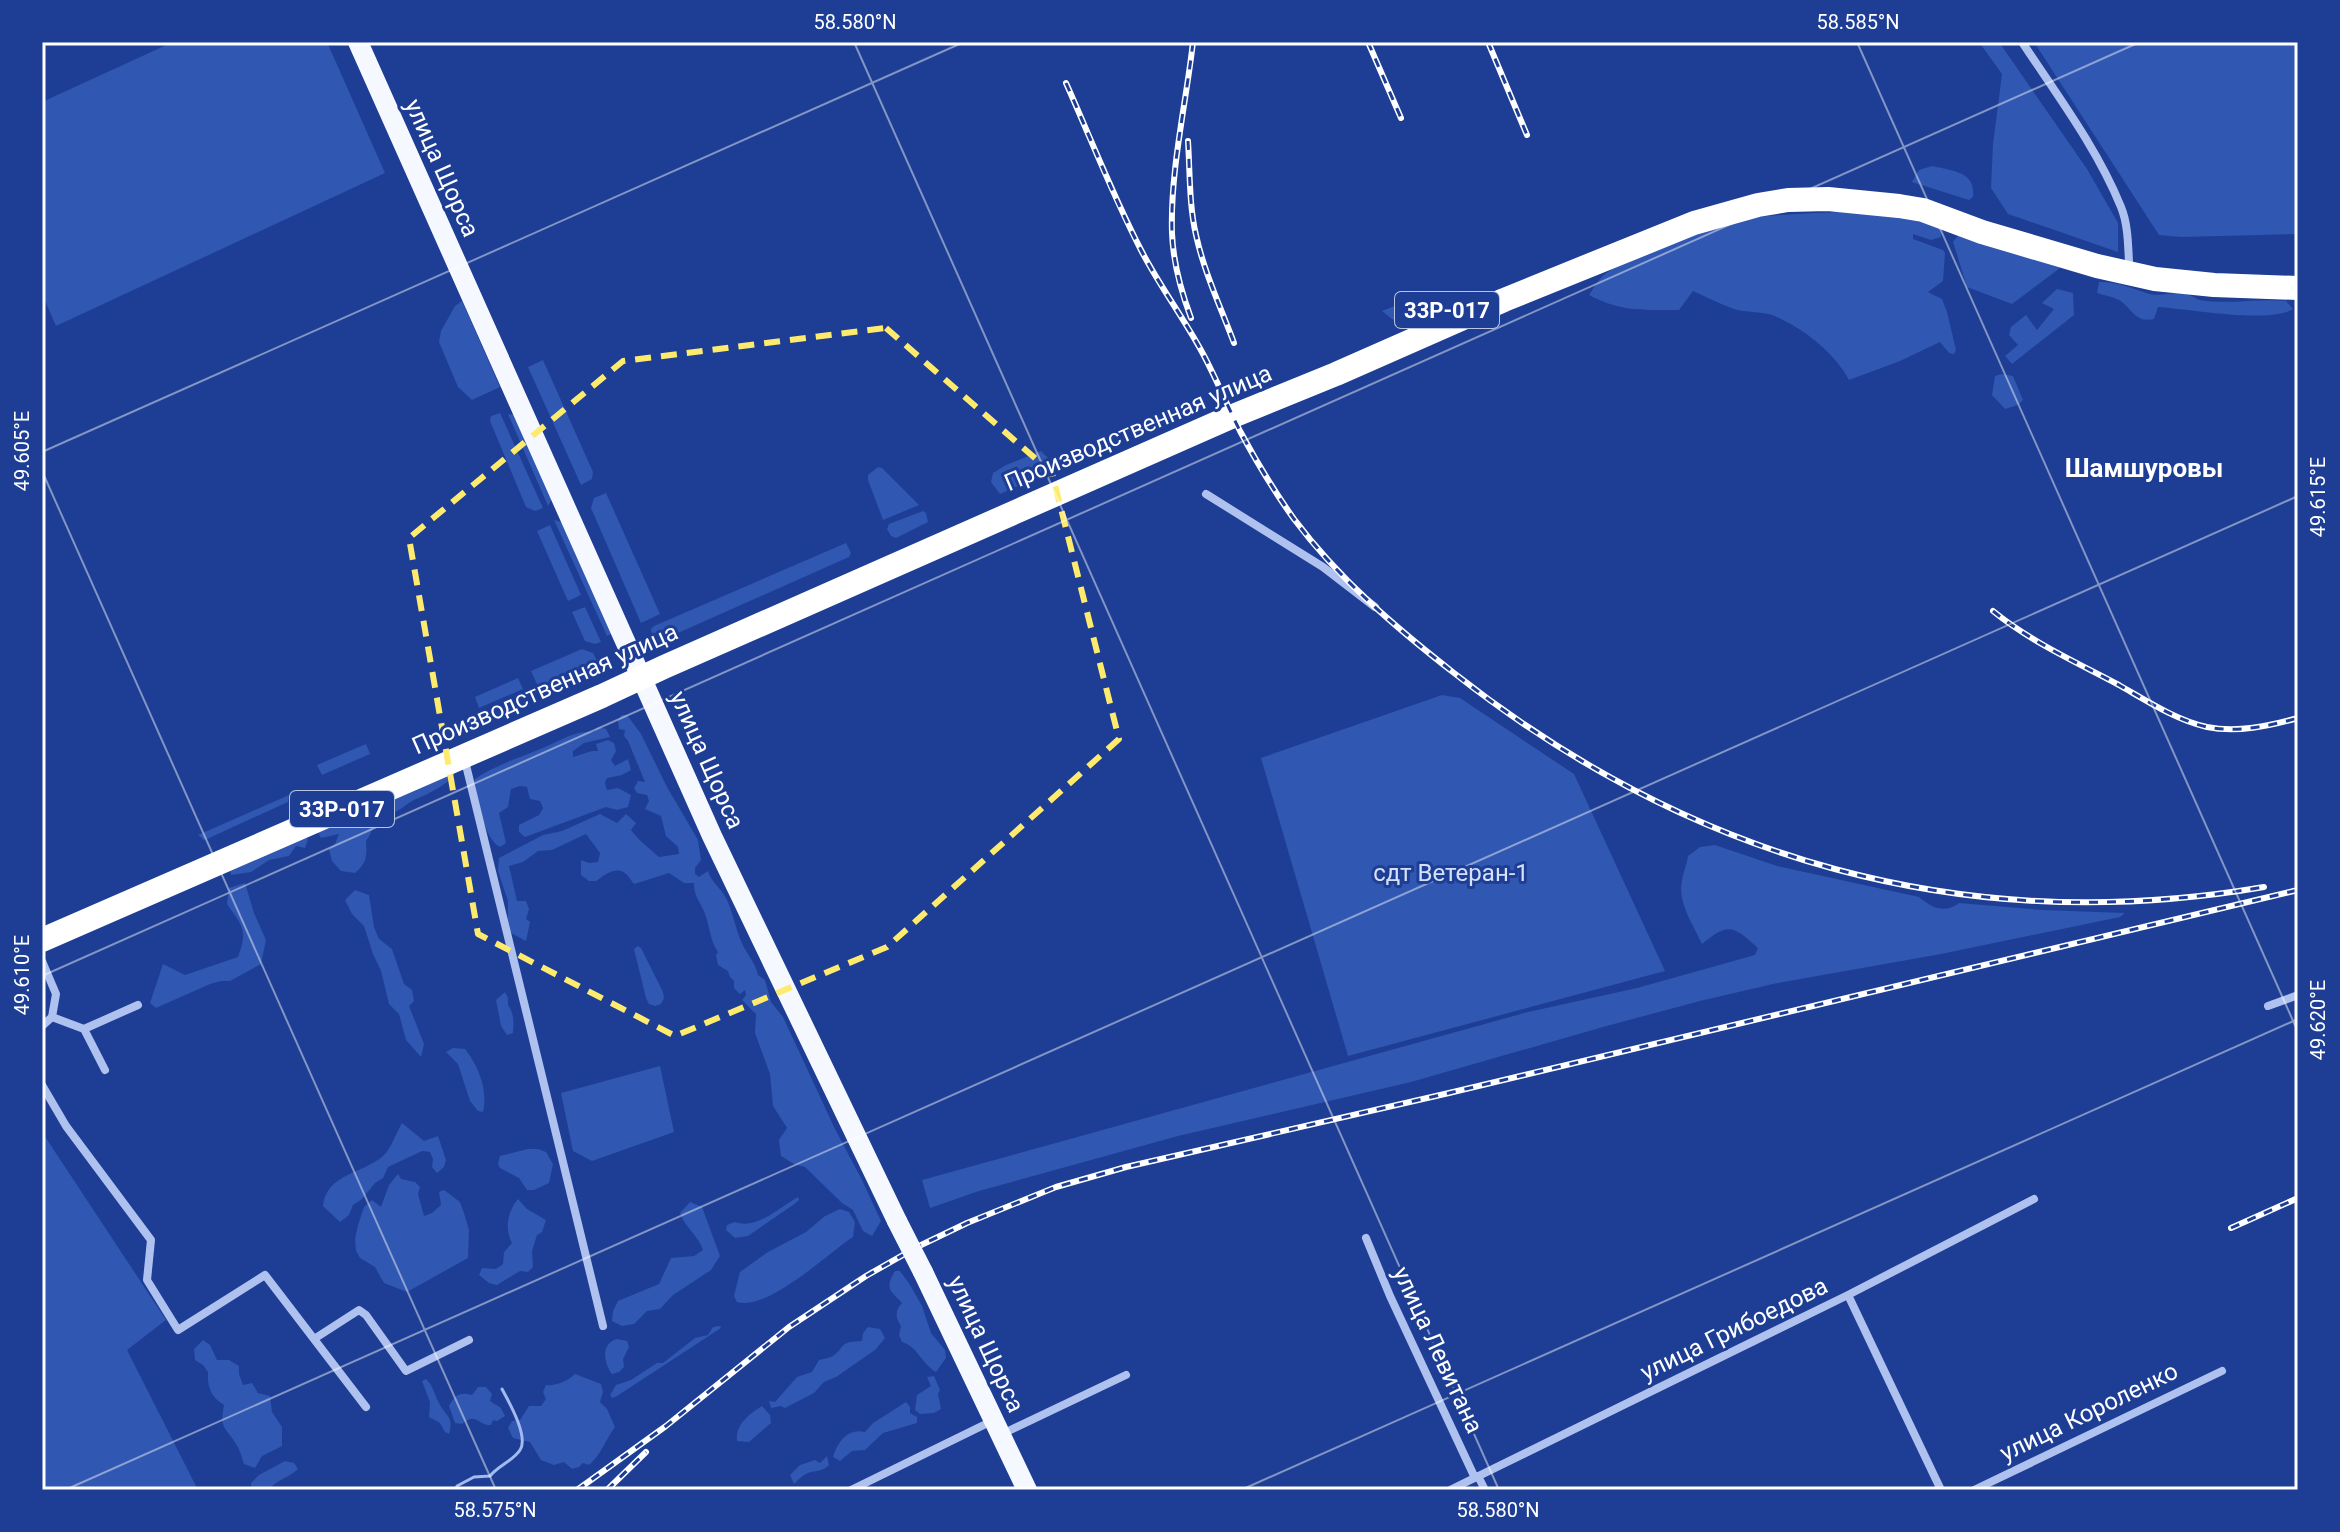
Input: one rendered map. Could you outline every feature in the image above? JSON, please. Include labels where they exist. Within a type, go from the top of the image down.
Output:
[{"type":"highway","name":"Производственная улица","points":[[42,924],[545,706],[638,670],[1233,416],[1389,342],[1688,211],[1785,187],[1843,186],[1904,192],[2129,262],[2215,274],[2298,276]]},
{"type":"highway","name":"Производственная улица","points":[[1479,304],[1694,223],[1758,205],[1788,200],[1828,199],[1923,210],[1982,232],[2097,266],[2155,279],[2298,288]]},
{"type":"highway","name":"Производственная улица","points":[[42,940],[464,756],[638,670]]},
{"type":"main road","name":"улица Щорса","points":[[358,42],[712,836],[1027,1490]]},
{"type":"street","points":[[2022,42],[2091,148],[2122,208],[2128,233],[2129,262]]},
{"type":"street","points":[[1206,494],[1323,567],[1375,607]]},
{"type":"street","points":[[464,756],[603,1326]]},
{"type":"street","points":[[42,961],[56,994],[52,1017],[42,1026]]},
{"type":"street","points":[[2268,1006],[2298,995]]},
{"type":"street","points":[[84,1029],[138,1005]]},
{"type":"street","points":[[52,1017],[84,1029],[105,1070]]},
{"type":"street","points":[[42,1085],[66,1126],[151,1240],[147,1280],[178,1330],[265,1275],[366,1407]]},
{"type":"street","name":"улица Грибоедова","points":[[1450,1490],[1848,1295],[2034,1199]]},
{"type":"street","name":"улица Левитана","points":[[1366,1238],[1390,1296],[1485,1490]]},
{"type":"street","points":[[1848,1295],[1941,1490]]},
{"type":"street","points":[[314,1339],[359,1310],[366,1315],[406,1371],[469,1340]]},
{"type":"street","name":"улица Короленко","points":[[1974,1490],[2222,1371]]},
{"type":"street","points":[[851,1490],[1126,1375]]},
{"type":"highlighted area","points":[[886,328],[1052,473],[1119,739],[887,947],[675,1036],[478,934],[409,538],[623,361]]},
{"type":"green space","points":[[173,42],[327,42],[385,173],[56,326],[42,294],[42,102]]},
{"type":"green space","points":[[1979,42],[1999,42],[2087,169],[2118,223],[2118,252],[2008,214],[1991,188],[2002,74]]},
{"type":"green space","points":[[2034,42],[2298,42],[2298,234],[2159,235]]},
{"type":"green space","points":[[1932,166],[1967,177],[1973,188],[1973,197],[1969,200],[1912,182],[1919,170]]},
{"type":"green space","points":[[1853,211],[1938,223],[1941,237],[1931,240],[1913,234],[1913,239],[1945,253],[1943,281],[1928,292],[1942,299],[1956,350],[1954,354],[1949,353],[1940,342],[1849,380],[1835,360],[1816,342],[1772,315],[1734,309],[1693,291],[1679,310],[1622,307],[1589,295],[1602,277],[1614,268],[1716,226],[1760,217]]},
{"type":"green space","points":[[1961,232],[2060,268],[2012,304],[1967,287],[1953,242]]},
{"type":"green space","points":[[2099,282],[2123,285],[2151,294],[2190,295],[2200,300],[2286,301],[2293,309],[2282,313],[2248,315],[2158,307],[2154,319],[2144,319],[2136,316],[2120,300],[2097,293]]},
{"type":"green space","points":[[2057,289],[2073,293],[2074,315],[2012,364],[2005,356],[2018,345],[2009,335],[2011,327],[2026,315],[2037,330],[2054,309],[2042,303]]},
{"type":"green space","points":[[1427,293],[1422,308],[1400,322],[1382,311]]},
{"type":"green space","points":[[462,301],[500,387],[472,400],[458,387],[439,342],[441,331],[455,306]]},
{"type":"green space","points":[[543,360],[593,472],[592,479],[581,485],[528,367]]},
{"type":"green space","points":[[1995,376],[2013,376],[2023,400],[2005,409],[1992,395]]},
{"type":"green space","points":[[500,413],[543,508],[535,511],[526,507],[490,421],[491,416]]},
{"type":"green space","points":[[508,414],[516,415],[552,499],[548,506]]},
{"type":"green space","points":[[1041,451],[1051,463],[1049,472],[1000,494],[991,482],[993,473]]},
{"type":"green space","points":[[878,467],[919,505],[883,520],[868,480],[868,475]]},
{"type":"green space","points":[[606,493],[660,614],[641,623],[591,508],[594,498]]},
{"type":"green space","points":[[923,511],[928,522],[896,538],[891,536],[887,529],[889,524]]},
{"type":"green space","points":[[554,520],[564,523],[613,633],[607,636]]},
{"type":"green space","points":[[550,525],[581,595],[568,601],[537,531]]},
{"type":"green space","points":[[846,543],[851,553],[849,557],[660,641],[652,637],[651,629],[654,626]]},
{"type":"green space","points":[[585,607],[601,642],[585,641],[572,612]]},
{"type":"green space","points":[[582,649],[593,653],[599,665],[540,691],[531,671]]},
{"type":"green space","points":[[518,678],[523,689],[479,708],[475,697]]},
{"type":"green space","name":"сдт Ветеран-1","points":[[1442,695],[1460,698],[1574,774],[1665,971],[1348,1056],[1261,758]]},
{"type":"green space","points":[[622,715],[627,715],[641,734],[698,840],[701,860],[695,874],[699,877],[708,871],[726,898],[743,946],[758,975],[765,980],[771,1002],[783,1017],[862,1180],[881,1221],[872,1236],[863,1231],[853,1210],[805,1167],[781,1156],[779,1140],[787,1128],[773,1106],[770,1074],[755,1033],[756,1014],[742,1000],[745,990],[740,994],[734,988],[728,971],[718,965],[718,952],[694,883],[684,883],[669,873],[634,884],[619,870],[596,881],[589,881],[581,875],[581,860],[598,862],[600,853],[586,834],[552,850],[538,851],[523,862],[509,866],[517,901],[526,901],[529,909],[526,941],[511,933],[508,927],[508,901],[498,871],[499,858],[543,835],[562,831],[600,814],[617,823],[626,814],[636,823],[631,830],[659,857],[679,854],[678,847],[666,836],[661,816],[645,809],[649,801],[647,795],[637,793],[634,788],[638,781],[645,782],[624,736],[625,730],[619,729],[618,720]]},
{"type":"green space","points":[[598,727],[606,729],[610,737],[584,743],[573,751],[573,757],[598,751],[596,744],[608,740],[614,743],[616,751],[611,760],[615,766],[628,759],[631,770],[607,778],[605,783],[607,790],[618,788],[631,795],[628,807],[617,810],[606,807],[525,837],[519,832],[519,825],[539,815],[543,808],[540,801],[530,799],[527,787],[520,786],[511,789],[508,807],[499,813],[506,843],[500,847],[494,843],[482,818],[475,779],[569,736],[594,732]]},
{"type":"green space","points":[[366,744],[370,754],[322,775],[317,765]]},
{"type":"green space","points":[[456,771],[438,788],[379,820],[366,841],[364,862],[355,873],[341,871],[332,861],[329,849],[339,834],[321,838],[315,827]]},
{"type":"green space","points":[[289,795],[288,802],[207,839],[198,835]]},
{"type":"green space","points":[[299,833],[308,839],[305,848],[296,846],[289,856],[269,860],[251,872],[231,875],[230,868]]},
{"type":"green space","points":[[1715,845],[1777,866],[1919,897],[1938,908],[1959,903],[2125,913],[2120,917],[1700,1001],[1411,1082],[1178,1136],[979,1191],[930,1208],[922,1180],[1528,1012],[1637,988],[1755,955],[1758,948],[1736,931],[1719,932],[1702,944],[1684,905],[1681,889],[1688,856],[1700,847]]},
{"type":"green space","points":[[245,883],[266,940],[261,964],[230,981],[210,984],[156,1008],[150,1003],[163,964],[185,975],[238,957],[243,941],[242,929],[227,904],[229,888]]},
{"type":"green space","points":[[355,890],[369,895],[379,939],[392,949],[404,984],[412,990],[414,1001],[409,1006],[424,1044],[421,1057],[406,1040],[399,1014],[389,1004],[381,971],[364,926],[352,914],[345,900]]},
{"type":"green space","points":[[638,946],[663,992],[661,1004],[649,1004],[646,998],[634,949]]},
{"type":"green space","points":[[505,992],[513,1022],[513,1033],[507,1035],[501,1026],[496,1000]]},
{"type":"green space","points":[[453,1048],[465,1049],[478,1071],[484,1095],[483,1112],[478,1111],[470,1101],[458,1064],[446,1052]]},
{"type":"green space","points":[[660,1066],[674,1132],[592,1161],[573,1151],[561,1093]]},
{"type":"green space","points":[[402,1123],[424,1141],[438,1136],[446,1160],[444,1167],[437,1173],[432,1167],[430,1152],[422,1151],[388,1167],[383,1178],[353,1205],[349,1215],[340,1222],[323,1206],[331,1187],[383,1156]]},
{"type":"green space","points":[[42,1132],[166,1320],[127,1350],[198,1490],[42,1490]]},
{"type":"green space","points":[[528,1149],[546,1152],[553,1164],[549,1183],[534,1190],[527,1190],[519,1178],[498,1164],[500,1156]]},
{"type":"green space","points":[[398,1174],[401,1179],[415,1182],[420,1187],[418,1194],[424,1216],[441,1205],[439,1192],[444,1190],[460,1202],[469,1230],[468,1258],[407,1292],[384,1283],[375,1267],[360,1258],[355,1239],[364,1207],[372,1200],[381,1207],[389,1185]]},
{"type":"green space","points":[[798,1197],[799,1200],[793,1205],[748,1236],[735,1238],[726,1230],[727,1225],[735,1222],[759,1221]]},
{"type":"green space","points":[[518,1199],[527,1209],[546,1220],[532,1251],[533,1267],[497,1285],[489,1283],[479,1275],[482,1268],[496,1269],[503,1264],[504,1252],[512,1243],[508,1220]]},
{"type":"green space","points":[[690,1202],[702,1207],[720,1256],[711,1270],[673,1295],[660,1309],[647,1311],[634,1324],[622,1326],[612,1321],[618,1301],[659,1284],[671,1258],[694,1256],[703,1250],[680,1213]]},
{"type":"green space","points":[[840,1209],[849,1212],[855,1222],[853,1237],[780,1290],[765,1298],[737,1302],[734,1296],[740,1272]]},
{"type":"green space","points":[[895,1271],[900,1271],[910,1285],[922,1306],[931,1333],[945,1350],[946,1358],[936,1372],[902,1342],[899,1335],[901,1326],[897,1314],[902,1303],[889,1286]]},
{"type":"green space","points":[[713,1327],[721,1328],[617,1396],[612,1398],[610,1395],[616,1385],[631,1380],[657,1363],[663,1363],[695,1338],[708,1335]]},
{"type":"green space","points":[[868,1327],[880,1329],[885,1338],[875,1350],[824,1382],[814,1393],[785,1408],[771,1408],[769,1401],[775,1402],[797,1377],[812,1372],[819,1360],[833,1356],[846,1344],[862,1341]]},
{"type":"green space","points":[[617,1339],[627,1341],[629,1347],[623,1359],[624,1367],[612,1374],[605,1354],[608,1345]]},
{"type":"green space","points":[[203,1340],[210,1345],[217,1360],[229,1360],[239,1366],[243,1385],[252,1383],[258,1393],[270,1396],[272,1412],[282,1427],[282,1446],[262,1456],[255,1468],[244,1464],[237,1446],[224,1428],[224,1405],[211,1391],[208,1372],[195,1360],[194,1349]]},
{"type":"green space","points":[[575,1374],[601,1384],[603,1392],[600,1402],[607,1409],[615,1427],[589,1465],[583,1463],[572,1469],[564,1462],[554,1465],[541,1460],[530,1442],[513,1438],[508,1428],[512,1421],[520,1420],[529,1406],[541,1406],[546,1399],[543,1392],[546,1385],[562,1382]]},
{"type":"green space","points":[[934,1376],[940,1390],[941,1409],[920,1414],[915,1410],[917,1395],[931,1386],[927,1377]]},
{"type":"green space","points":[[426,1379],[450,1420],[449,1434],[440,1423],[429,1417],[430,1402],[422,1381]]},
{"type":"green space","points":[[478,1387],[486,1387],[492,1394],[490,1401],[501,1408],[505,1416],[493,1420],[491,1425],[474,1419],[462,1424],[455,1423],[449,1406],[451,1402],[458,1395],[472,1395]]},
{"type":"green space","points":[[906,1402],[910,1413],[917,1417],[917,1423],[883,1433],[865,1450],[852,1451],[840,1461],[833,1457],[844,1437],[854,1432],[865,1432],[873,1423]]},
{"type":"green space","points":[[762,1406],[770,1415],[771,1423],[749,1442],[737,1441],[741,1425]]},
{"type":"green space","points":[[827,1456],[829,1465],[806,1474],[794,1484],[790,1475],[800,1465],[815,1460],[820,1463]]},
{"type":"green space","points":[[285,1461],[294,1463],[298,1469],[269,1490],[251,1490],[251,1483],[259,1475]]},
{"type":"waterway","points":[[456,1490],[457,1486],[474,1477],[490,1476],[520,1450],[520,1428],[502,1389]]},
{"type":"railway","points":[[1191,318],[1176,266],[1172,210],[1193,42]]},
{"type":"railway","points":[[1368,42],[1401,118]]},
{"type":"railway","points":[[1488,42],[1527,135]]},
{"type":"railway","points":[[1066,83],[1141,250],[1202,352],[1252,453],[1294,519],[1330,562],[1389,620],[1454,673],[1545,738],[1639,792],[1736,836],[1836,869],[1939,891],[2044,901],[2153,900],[2264,887]]},
{"type":"railway","points":[[1188,141],[1191,200],[1199,249],[1234,343]]},
{"type":"railway","points":[[1993,611],[2054,651],[2195,724],[2218,729],[2241,729],[2298,718]]},
{"type":"railway","points":[[577,1490],[666,1426],[789,1327],[866,1276],[967,1223],[1056,1187],[1126,1167],[2298,890]]},
{"type":"railway","points":[[2231,1228],[2298,1198]]},
{"type":"railway","points":[[607,1490],[646,1452]]},
{"type":"district","name":"Шамшуровы","points":[[2144,468]]}]
